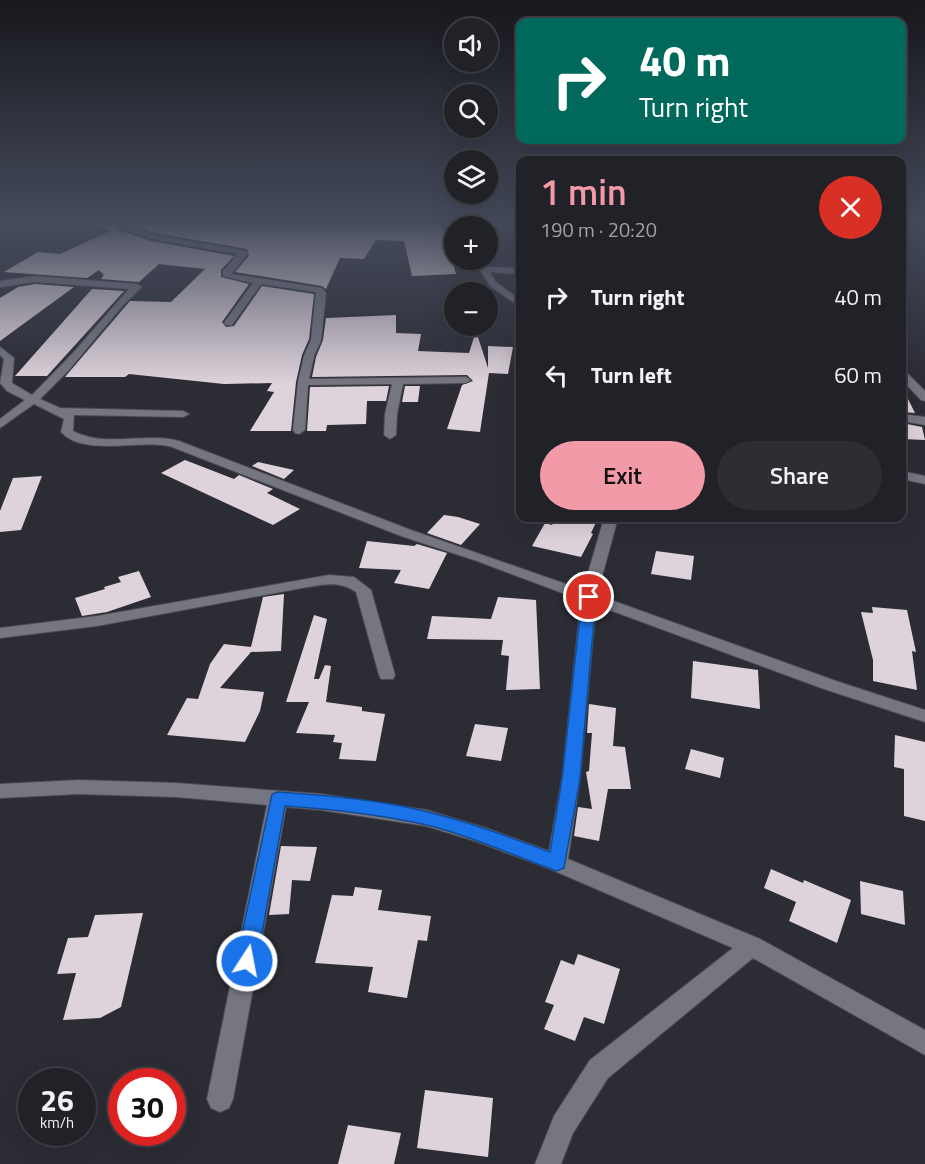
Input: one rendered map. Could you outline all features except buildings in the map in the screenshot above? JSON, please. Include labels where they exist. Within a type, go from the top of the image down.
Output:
[{"type":"street","points":[[227,275],[315,288],[320,291],[316,340],[309,356],[303,382],[299,430]]},
{"type":"street","points":[[488,275],[493,284],[516,301]]},
{"type":"street","points":[[0,284],[35,279],[137,287],[121,300],[79,352],[18,412],[0,424]]},
{"type":"street","points":[[229,323],[260,281]]},
{"type":"street","points":[[0,350],[9,358],[6,383],[11,389],[62,411],[70,417],[67,432],[75,437],[109,442],[167,442],[349,510],[434,545],[482,558],[830,686],[925,716]]},
{"type":"street","points":[[906,378],[925,398]]},
{"type":"street","points":[[303,382],[466,380]]},
{"type":"street","points":[[390,435],[391,414],[398,381]]},
{"type":"street","points":[[62,411],[183,414]]},
{"type":"street","points":[[906,419],[925,421]]},
{"type":"street","points":[[906,476],[925,480]]},
{"type":"street","points":[[557,863],[571,779],[589,597],[610,522]]},
{"type":"street","points":[[0,633],[97,621],[302,583],[329,579],[349,580],[363,590],[387,675]]},
{"type":"street","points":[[0,791],[100,788],[176,790],[332,803],[426,818],[479,834],[557,863],[752,946],[925,1044]]},
{"type":"street","points":[[220,1099],[278,799]]},
{"type":"street","points":[[548,1164],[563,1125],[600,1070],[752,946]]},
{"type":"route","points":[[247,961],[278,799],[384,810],[426,818],[479,834],[557,863],[571,779],[589,597]]}]
